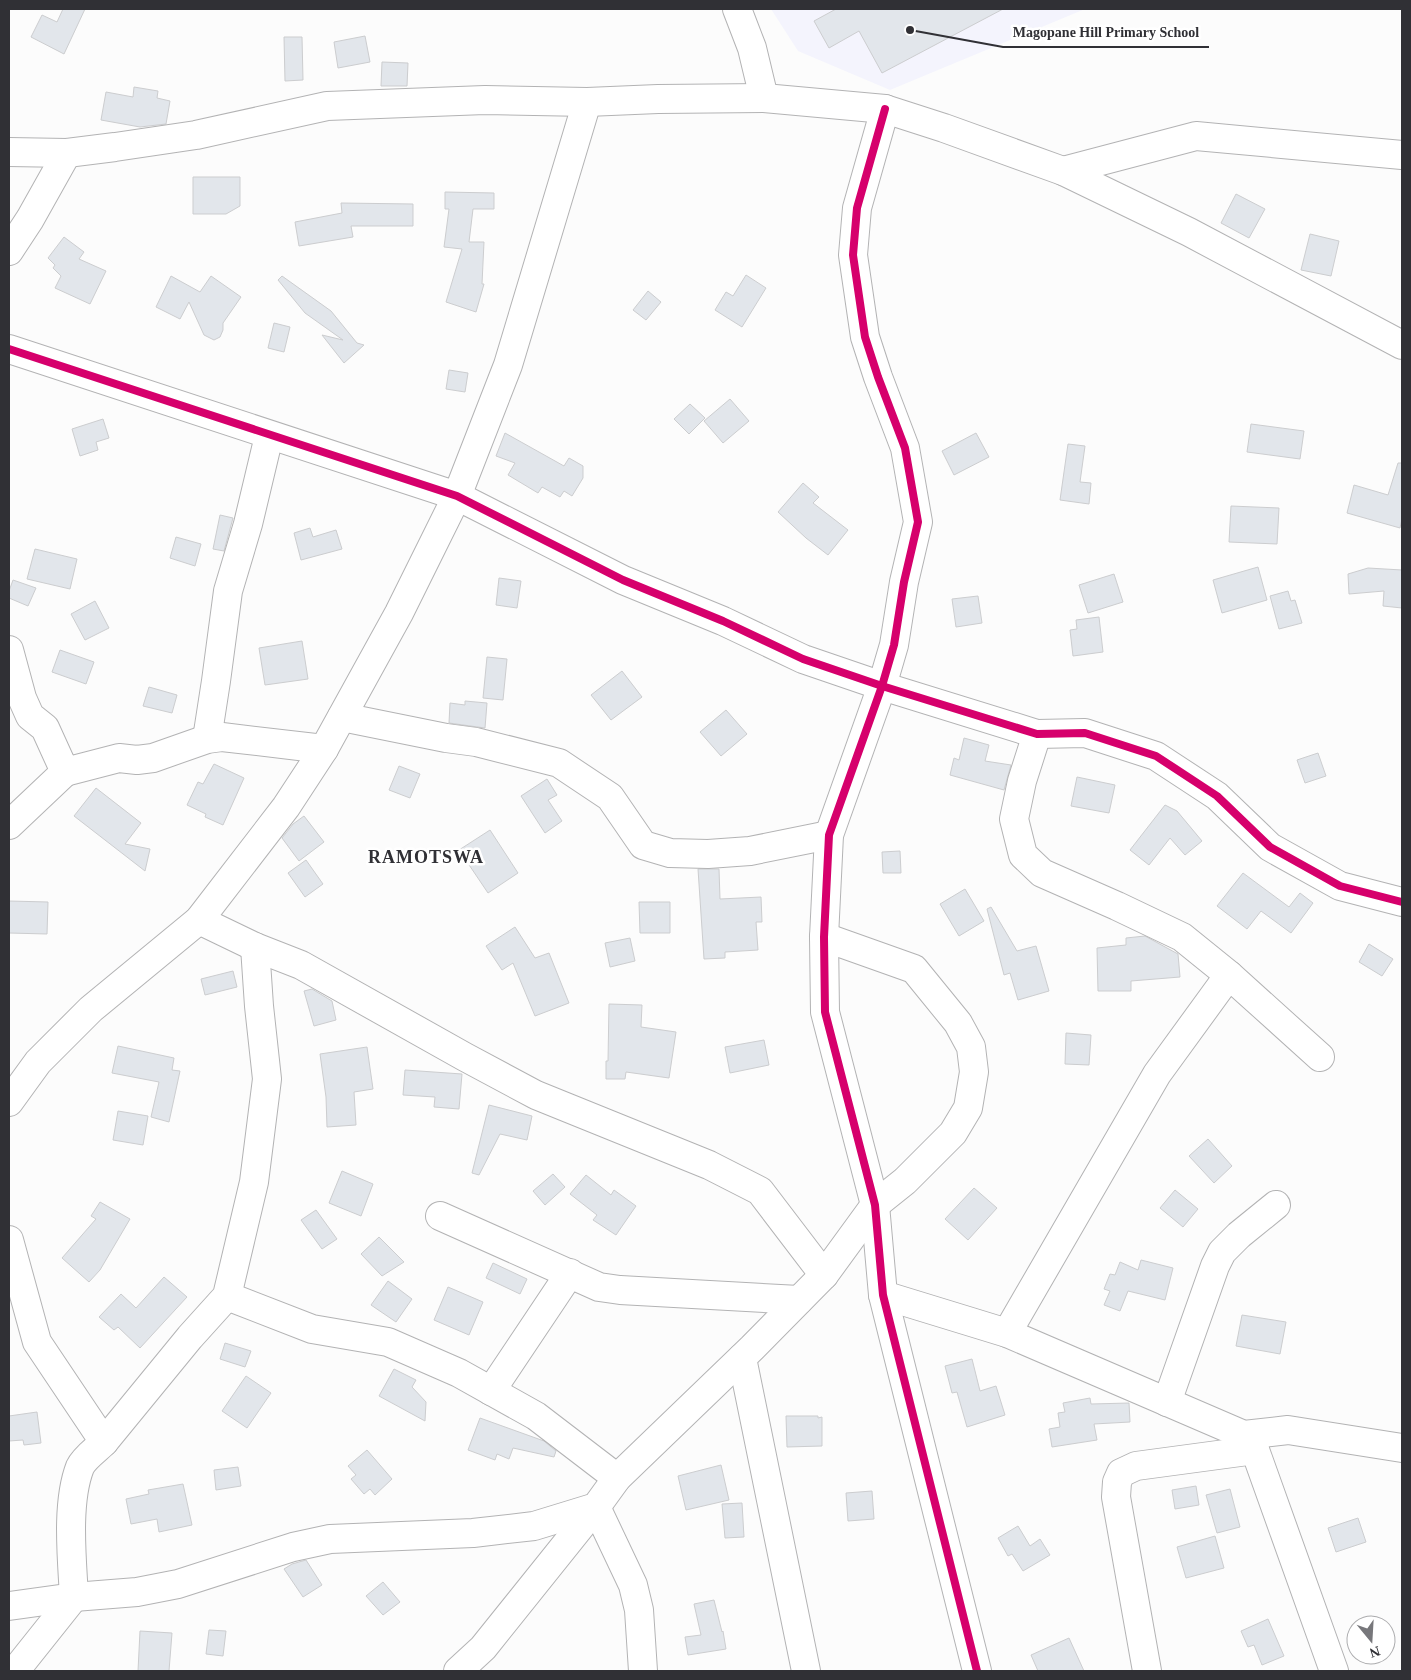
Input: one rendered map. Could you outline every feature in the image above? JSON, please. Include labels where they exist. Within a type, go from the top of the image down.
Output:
[{"type":"street","points":[[737,9],[752,48],[764,98]]},
{"type":"street","points":[[9,152],[67,153],[116,147],[196,135],[327,106],[485,100],[587,102],[764,98],[885,109],[1063,170],[1197,237],[1402,345]]},
{"type":"street","points":[[9,1102],[38,1062],[91,1009],[199,920],[286,807],[342,717],[399,613],[457,496],[508,365],[587,102]]},
{"type":"street","points":[[885,109],[857,208],[853,255],[865,336],[878,377],[905,448],[918,522],[904,582],[894,645],[882,686],[829,835],[824,937],[825,1012],[875,1205],[883,1295],[977,1671]]},
{"type":"street","points":[[1063,170],[1196,136],[1402,155]]},
{"type":"street","points":[[9,251],[30,220],[67,153]]},
{"type":"street","points":[[9,349],[269,436],[457,496],[623,580],[723,621],[803,659],[882,686],[1037,734],[1085,733],[1156,756],[1217,796],[1270,847],[1340,886],[1402,902]]},
{"type":"street","points":[[207,739],[228,591],[248,524],[269,436]]},
{"type":"street","points":[[9,650],[27,710],[30,716],[45,728],[65,772]]},
{"type":"street","points":[[342,717],[446,738],[476,742],[559,763],[610,797],[643,846],[670,853],[708,854],[750,851],[829,835]]},
{"type":"street","points":[[1037,734],[1022,781],[1014,819],[1023,855],[1042,873],[1117,906],[1182,938],[1229,975],[1320,1057]]},
{"type":"street","points":[[9,825],[65,772],[119,758],[136,760],[153,758],[207,739],[231,738],[324,748]]},
{"type":"street","points":[[199,920],[301,965],[536,1095],[709,1165],[760,1191],[824,1275]]},
{"type":"street","points":[[458,1671],[483,1648],[617,1478],[742,1358],[824,1275],[875,1205],[905,1181],[953,1133],[968,1108],[974,1072],[971,1047],[958,1023],[914,970],[824,937]]},
{"type":"street","points":[[15,1671],[74,1597],[73,1496],[81,1466],[104,1442],[190,1337],[227,1296],[254,1182],[267,1080],[255,946]]},
{"type":"street","points":[[1007,1333],[1157,1074],[1229,975]]},
{"type":"street","points":[[1167,1402],[1215,1266],[1222,1252],[1238,1235],[1276,1206]]},
{"type":"street","points":[[440,1216],[599,1287],[620,1290],[799,1300]]},
{"type":"street","points":[[9,1240],[37,1342],[104,1442]]},
{"type":"street","points":[[491,1391],[570,1273]]},
{"type":"street","points":[[883,1295],[1007,1333],[1167,1402],[1249,1442],[1334,1671]]},
{"type":"street","points":[[227,1296],[312,1329],[388,1342],[459,1373],[536,1416],[617,1478]]},
{"type":"street","points":[[742,1358],[806,1671]]},
{"type":"street","points":[[1147,1671],[1116,1496],[1117,1482],[1121,1473],[1136,1466],[1249,1442],[1288,1430],[1402,1448]]},
{"type":"street","points":[[9,1606],[74,1597],[137,1592],[178,1584],[293,1547],[330,1539],[473,1533],[526,1527],[596,1507]]},
{"type":"street","points":[[596,1507],[633,1585],[639,1610],[643,1671]]},
{"type":"shaded area","points":[[771,9],[1085,9],[890,90],[798,51]]},
{"type":"building","points":[[63,9],[85,9],[64,54],[31,37],[42,15],[57,22]]},
{"type":"building","points":[[836,9],[1003,9],[882,73],[859,31],[829,48],[814,21]]},
{"type":"building","points":[[365,36],[370,62],[338,68],[334,42]]},
{"type":"building","points":[[284,37],[302,37],[303,80],[285,81]]},
{"type":"building","points":[[382,62],[408,63],[407,86],[381,86]]},
{"type":"building","points":[[134,87],[158,91],[157,98],[170,101],[166,124],[140,127],[101,120],[106,92],[133,97]]},
{"type":"building","points":[[193,177],[240,177],[240,206],[226,214],[193,214]]},
{"type":"building","points":[[445,192],[494,193],[494,209],[473,209],[469,242],[484,242],[482,284],[484,284],[476,312],[446,302],[462,249],[444,247],[449,209],[445,209]]},
{"type":"building","points":[[1236,194],[1265,209],[1249,238],[1221,223]]},
{"type":"building","points":[[341,203],[413,204],[413,226],[351,226],[353,237],[299,246],[295,222],[342,213]]},
{"type":"building","points":[[1310,234],[1339,241],[1331,276],[1301,270]]},
{"type":"building","points":[[64,237],[84,252],[79,259],[106,271],[90,304],[55,288],[61,276],[53,268],[55,265],[48,258]]},
{"type":"building","points":[[746,275],[766,288],[742,327],[715,310],[726,292],[733,296]]},
{"type":"building","points":[[171,276],[200,292],[211,276],[241,297],[223,323],[220,337],[214,340],[204,335],[189,302],[180,319],[156,307]]},
{"type":"building","points":[[282,276],[331,311],[357,343],[364,345],[344,363],[322,335],[343,340],[305,313],[278,280]]},
{"type":"building","points":[[648,291],[661,302],[646,320],[633,310]]},
{"type":"building","points":[[274,323],[290,327],[284,352],[268,348]]},
{"type":"building","points":[[449,370],[468,373],[465,392],[446,389]]},
{"type":"building","points":[[730,399],[749,421],[723,443],[704,421]]},
{"type":"building","points":[[690,404],[705,418],[689,434],[674,419]]},
{"type":"building","points":[[103,419],[109,438],[96,442],[98,450],[80,456],[72,429]]},
{"type":"building","points":[[1251,424],[1304,431],[1300,459],[1247,452]]},
{"type":"building","points":[[505,433],[564,466],[569,458],[583,466],[583,478],[572,496],[564,491],[560,497],[542,487],[538,493],[508,475],[515,463],[496,456]]},
{"type":"building","points":[[976,433],[989,457],[954,475],[942,451]]},
{"type":"building","points":[[1068,444],[1085,446],[1080,482],[1091,483],[1089,504],[1060,500]]},
{"type":"building","points":[[1398,463],[1402,463],[1402,519],[1400,528],[1347,513],[1354,485],[1388,495]]},
{"type":"building","points":[[803,483],[819,497],[813,503],[848,530],[828,555],[778,512]]},
{"type":"building","points":[[1231,506],[1279,508],[1277,544],[1229,542]]},
{"type":"building","points":[[220,515],[233,518],[224,551],[213,549]]},
{"type":"building","points":[[310,528],[313,537],[336,530],[342,549],[301,560],[294,533]]},
{"type":"building","points":[[176,537],[201,544],[195,566],[170,558]]},
{"type":"building","points":[[35,549],[77,559],[70,589],[27,579]]},
{"type":"building","points":[[1258,567],[1267,600],[1222,613],[1213,580]]},
{"type":"building","points":[[1368,568],[1402,570],[1402,608],[1383,606],[1384,591],[1349,594],[1348,574]]},
{"type":"building","points":[[1114,574],[1123,602],[1088,613],[1079,585]]},
{"type":"building","points":[[499,578],[521,581],[517,608],[496,605]]},
{"type":"building","points":[[13,580],[36,588],[28,606],[9,598],[9,591]]},
{"type":"building","points":[[1288,591],[1291,601],[1295,600],[1302,623],[1279,629],[1270,596]]},
{"type":"building","points":[[978,596],[982,623],[956,627],[952,599]]},
{"type":"building","points":[[95,601],[109,628],[85,640],[71,614]]},
{"type":"building","points":[[1099,617],[1103,652],[1073,656],[1070,630],[1077,629],[1076,620]]},
{"type":"building","points":[[302,641],[308,679],[265,685],[259,648]]},
{"type":"building","points":[[60,650],[94,662],[86,684],[52,672]]},
{"type":"building","points":[[487,657],[507,659],[503,700],[483,698]]},
{"type":"building","points":[[622,671],[642,697],[611,720],[591,695]]},
{"type":"building","points":[[149,687],[177,695],[172,713],[143,706]]},
{"type":"building","points":[[465,701],[487,703],[485,728],[449,723],[450,703],[465,705]]},
{"type":"building","points":[[726,710],[747,734],[721,756],[700,732]]},
{"type":"building","points":[[964,738],[989,745],[985,761],[1011,765],[1004,790],[950,775],[954,758],[959,760]]},
{"type":"building","points":[[1318,753],[1326,776],[1305,783],[1297,760]]},
{"type":"building","points":[[214,764],[244,778],[223,825],[205,817],[206,814],[187,805],[198,782],[203,784]]},
{"type":"building","points":[[399,766],[420,774],[410,798],[389,790]]},
{"type":"building","points":[[1077,777],[1115,785],[1109,813],[1071,806]]},
{"type":"building","points":[[547,779],[557,795],[548,800],[562,821],[545,833],[521,796]]},
{"type":"building","points":[[96,788],[141,823],[125,844],[150,849],[145,871],[74,816]]},
{"type":"building","points":[[1165,805],[1177,811],[1202,841],[1185,855],[1170,838],[1149,865],[1130,850]]},
{"type":"building","points":[[304,816],[324,842],[299,861],[282,838],[293,824]]},
{"type":"building","points":[[490,830],[518,873],[488,893],[459,850]]},
{"type":"building","points":[[900,851],[901,873],[883,873],[882,852]]},
{"type":"building","points":[[306,860],[323,884],[305,897],[288,873]]},
{"type":"building","points":[[698,869],[719,869],[720,899],[761,897],[762,922],[756,922],[758,950],[725,952],[725,958],[704,959]]},
{"type":"building","points":[[1243,873],[1289,907],[1300,893],[1313,903],[1291,933],[1261,911],[1247,929],[1217,906]]},
{"type":"building","points":[[965,889],[984,921],[959,936],[940,904]]},
{"type":"building","points":[[9,901],[48,902],[47,934],[9,933]]},
{"type":"building","points":[[639,902],[670,902],[670,933],[640,933]]},
{"type":"building","points":[[991,907],[1017,951],[1036,946],[1049,991],[1018,1000],[1010,973],[1004,975],[987,909]]},
{"type":"building","points":[[515,927],[535,958],[549,953],[569,1003],[535,1016],[513,963],[502,970],[486,946]]},
{"type":"building","points":[[1145,936],[1178,954],[1180,977],[1131,981],[1131,991],[1098,991],[1097,948],[1126,945],[1126,938]]},
{"type":"building","points":[[630,938],[635,961],[610,967],[605,943]]},
{"type":"building","points":[[1369,944],[1393,959],[1382,976],[1359,962]]},
{"type":"building","points":[[233,971],[237,987],[205,995],[201,979]]},
{"type":"building","points":[[312,989],[332,1001],[336,1020],[314,1026],[304,991]]},
{"type":"building","points":[[609,1004],[642,1005],[641,1027],[676,1032],[669,1078],[626,1072],[625,1079],[606,1079]]},
{"type":"building","points":[[1066,1033],[1091,1035],[1089,1065],[1065,1064]]},
{"type":"building","points":[[764,1040],[769,1065],[730,1073],[725,1047]]},
{"type":"building","points":[[118,1046],[174,1058],[172,1070],[180,1071],[169,1122],[151,1117],[159,1082],[112,1073]]},
{"type":"building","points":[[367,1047],[373,1089],[354,1092],[356,1125],[327,1127],[326,1097],[320,1054]]},
{"type":"building","points":[[405,1070],[462,1074],[459,1109],[434,1107],[435,1097],[403,1095]]},
{"type":"building","points":[[489,1105],[532,1116],[527,1140],[500,1134],[479,1175],[472,1173]]},
{"type":"building","points":[[118,1111],[148,1116],[143,1145],[113,1140]]},
{"type":"building","points":[[1208,1139],[1232,1166],[1214,1183],[1189,1156]]},
{"type":"building","points":[[342,1171],[373,1184],[361,1216],[329,1203]]},
{"type":"building","points":[[553,1174],[565,1187],[545,1205],[533,1191]]},
{"type":"building","points":[[586,1175],[611,1195],[614,1190],[636,1206],[616,1235],[593,1220],[597,1215],[570,1194]]},
{"type":"building","points":[[974,1188],[997,1208],[968,1240],[945,1219]]},
{"type":"building","points":[[1175,1190],[1198,1209],[1183,1227],[1160,1208]]},
{"type":"building","points":[[100,1202],[130,1219],[100,1270],[89,1282],[62,1258],[96,1219],[91,1216]]},
{"type":"building","points":[[316,1210],[337,1239],[322,1249],[301,1220]]},
{"type":"building","points":[[379,1237],[404,1262],[382,1276],[361,1254]]},
{"type":"building","points":[[1141,1260],[1173,1268],[1165,1300],[1128,1291],[1120,1311],[1104,1305],[1110,1291],[1104,1289],[1110,1274],[1115,1275],[1120,1262],[1138,1270]]},
{"type":"building","points":[[493,1263],[527,1279],[520,1294],[486,1278]]},
{"type":"building","points":[[164,1277],[187,1297],[140,1348],[118,1327],[114,1330],[99,1317],[121,1294],[136,1308]]},
{"type":"building","points":[[388,1281],[412,1299],[396,1322],[371,1305]]},
{"type":"building","points":[[448,1287],[483,1302],[469,1335],[434,1320]]},
{"type":"building","points":[[1242,1315],[1286,1322],[1280,1354],[1236,1346]]},
{"type":"building","points":[[225,1343],[251,1351],[245,1367],[220,1359]]},
{"type":"building","points":[[972,1359],[980,1391],[996,1386],[1005,1415],[967,1427],[957,1392],[952,1393],[945,1366]]},
{"type":"building","points":[[394,1369],[416,1380],[412,1387],[426,1402],[425,1421],[379,1396]]},
{"type":"building","points":[[246,1376],[271,1393],[247,1428],[222,1411]]},
{"type":"building","points":[[1090,1398],[1091,1404],[1129,1403],[1130,1422],[1094,1424],[1097,1440],[1052,1447],[1049,1429],[1060,1427],[1058,1413],[1065,1412],[1063,1403]]},
{"type":"building","points":[[37,1412],[41,1443],[24,1445],[23,1440],[9,1441],[9,1416]]},
{"type":"building","points":[[786,1416],[822,1417],[822,1446],[787,1447]]},
{"type":"building","points":[[480,1418],[544,1441],[556,1451],[554,1457],[513,1448],[509,1459],[497,1454],[495,1460],[468,1450]]},
{"type":"building","points":[[367,1450],[392,1479],[375,1495],[370,1489],[364,1494],[351,1479],[356,1475],[348,1466]]},
{"type":"building","points":[[721,1465],[729,1500],[686,1510],[678,1476]]},
{"type":"building","points":[[238,1467],[241,1486],[216,1490],[214,1470]]},
{"type":"building","points":[[183,1484],[192,1525],[159,1532],[157,1519],[131,1524],[126,1499],[149,1494],[148,1490]]},
{"type":"building","points":[[1196,1486],[1199,1505],[1175,1509],[1172,1490]]},
{"type":"building","points":[[1230,1489],[1240,1527],[1217,1533],[1206,1495]]},
{"type":"building","points":[[872,1491],[874,1519],[848,1521],[846,1493]]},
{"type":"building","points":[[742,1503],[744,1537],[725,1538],[722,1504]]},
{"type":"building","points":[[1358,1518],[1366,1542],[1336,1552],[1328,1528]]},
{"type":"building","points":[[1018,1526],[1030,1546],[1040,1539],[1050,1555],[1023,1571],[1012,1554],[1008,1556],[998,1538]]},
{"type":"building","points":[[1215,1536],[1224,1568],[1186,1578],[1177,1547]]},
{"type":"building","points":[[306,1560],[322,1585],[303,1597],[284,1569],[292,1564]]},
{"type":"building","points":[[383,1582],[400,1602],[383,1615],[366,1596]]},
{"type":"building","points":[[714,1600],[726,1649],[688,1655],[685,1637],[701,1635],[694,1604]]},
{"type":"building","points":[[1268,1619],[1284,1656],[1262,1665],[1254,1645],[1248,1647],[1241,1631]]},
{"type":"building","points":[[209,1630],[226,1631],[223,1656],[206,1654]]},
{"type":"building","points":[[140,1631],[172,1633],[169,1671],[138,1671]]},
{"type":"building","points":[[1069,1638],[1084,1671],[1038,1671],[1031,1655]]},
{"type":"cycle path","points":[[885,109],[857,208],[853,255],[865,337],[905,448],[918,522],[904,582],[894,645],[882,686],[829,835],[824,937],[825,1012],[875,1205],[883,1295],[977,1671]]},
{"type":"cycle path","points":[[9,349],[457,496],[623,580],[723,621],[803,659],[882,686],[1037,734],[1085,733],[1156,756],[1217,796],[1270,847],[1340,886],[1402,902]]},
{"type":"place","name":"Magopane Hill Primary School","points":[[910,30]]},
{"type":"district","name":"RAMOTSWA","points":[[426,857]]}]
